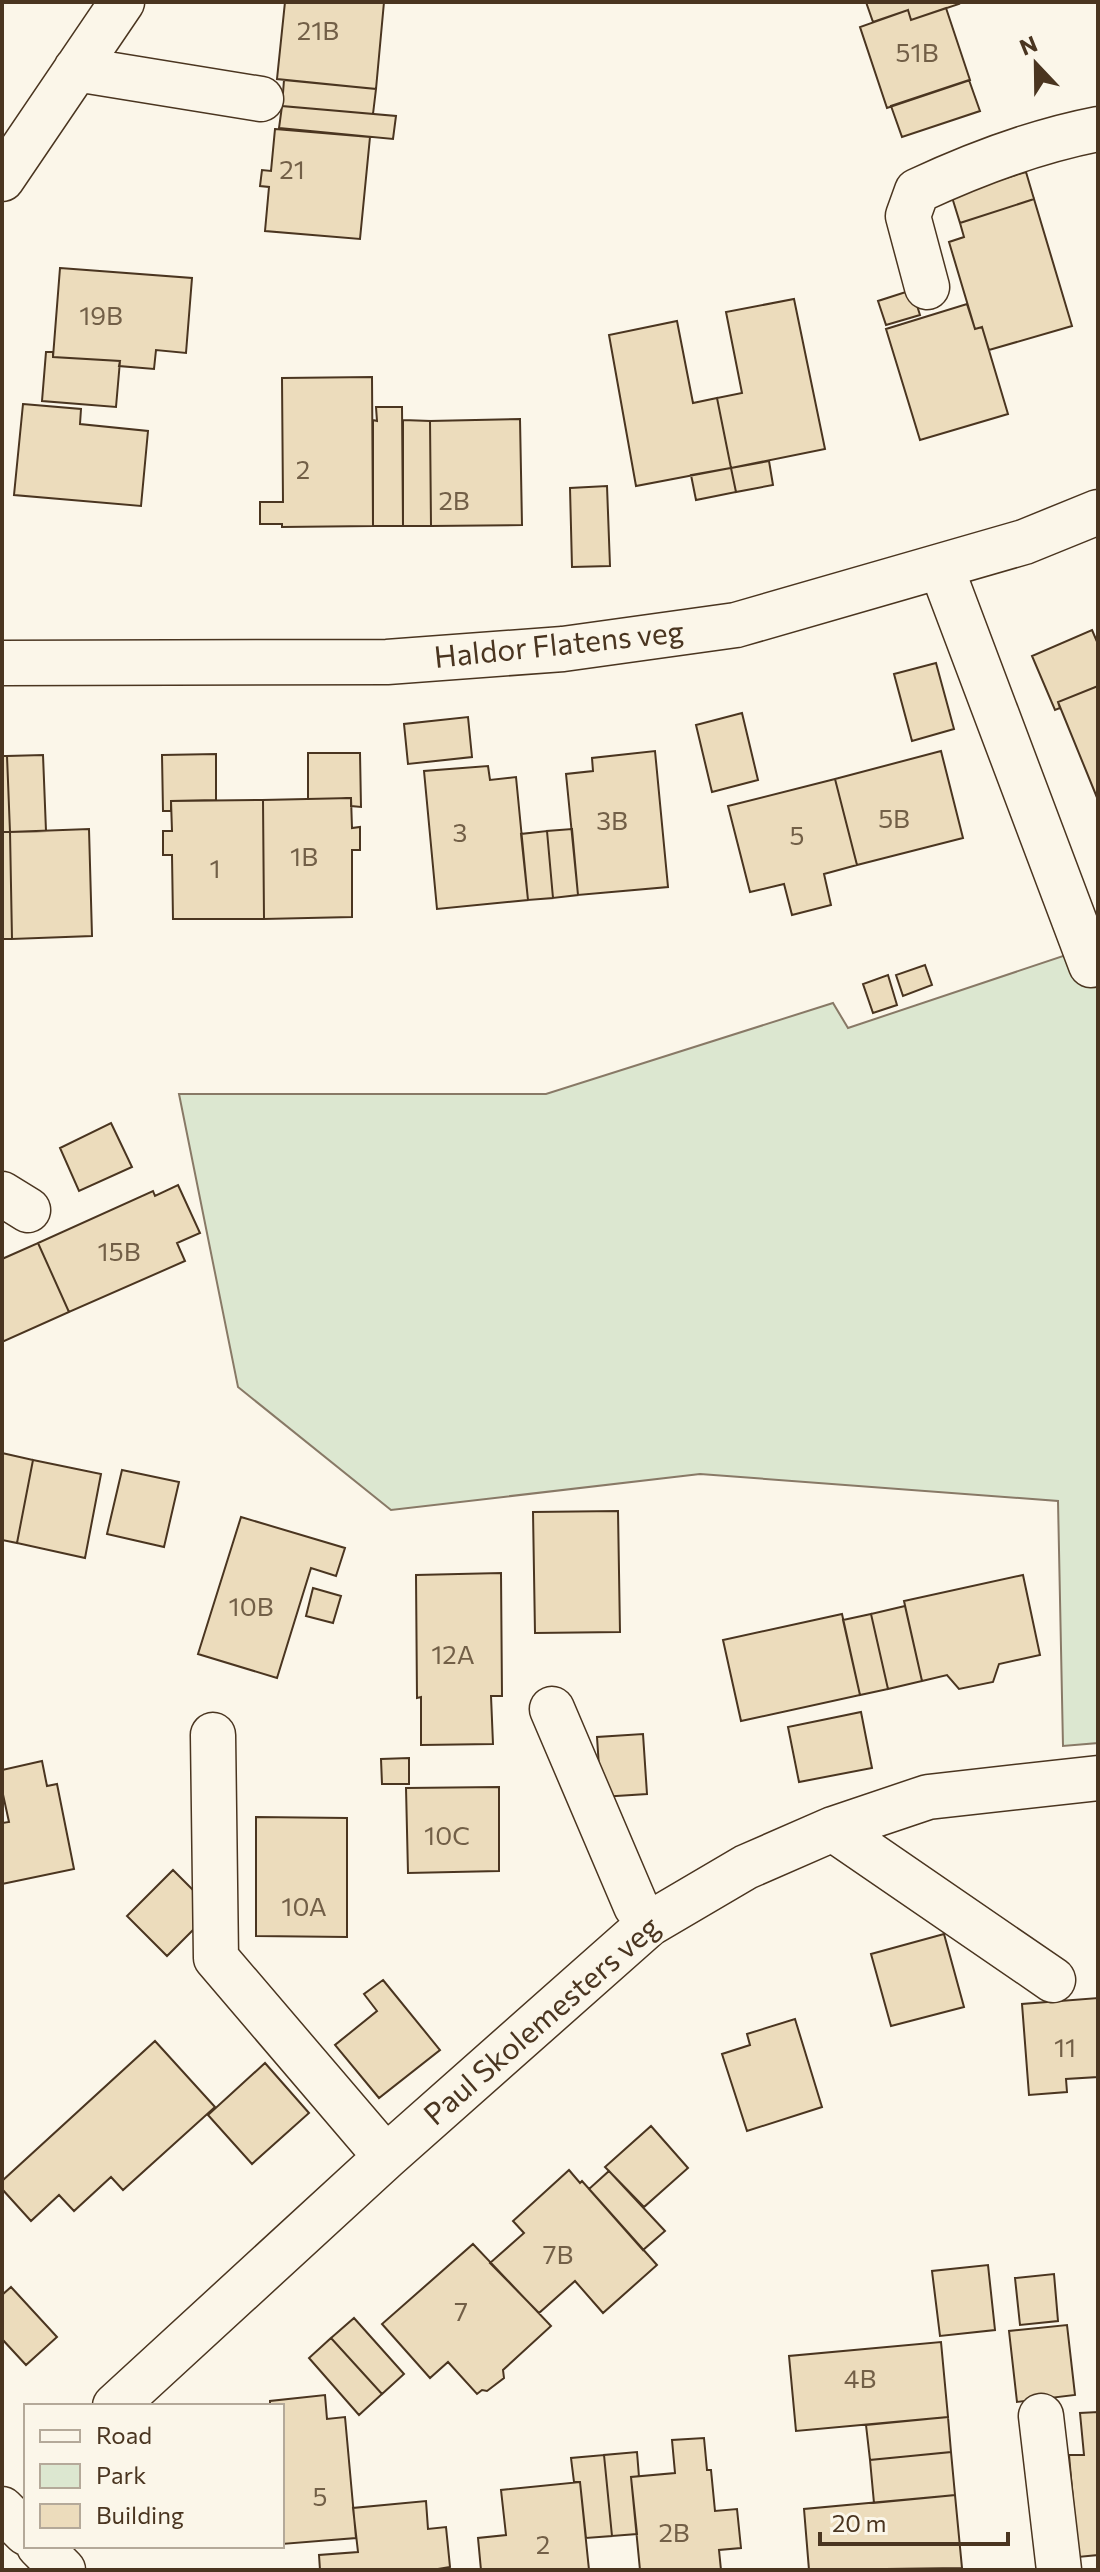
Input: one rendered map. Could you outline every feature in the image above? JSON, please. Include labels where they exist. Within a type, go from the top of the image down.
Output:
[{"type":"street","points":[[2,179],[122,2]]},
{"type":"street","points":[[76,69],[261,99]]},
{"type":"street","points":[[927,287],[908,216],[917,191],[1019,150],[1098,129]]},
{"type":"street","name":"Haldor Flatens veg","points":[[2,663],[387,662],[563,649],[736,625],[1024,542],[1098,512]]},
{"type":"street","points":[[941,567],[1091,965]]},
{"type":"street","points":[[552,1709],[636,1906],[649,1924]]},
{"type":"street","points":[[213,1735],[216,1958],[386,2157]]},
{"type":"street","name":"Paul Skolemesters veg","points":[[117,2404],[386,2157],[649,1924],[746,1867],[833,1829],[928,1797],[1098,1778]]},
{"type":"street","points":[[833,1829],[1053,1980]]},
{"type":"street","points":[[1041,2416],[1059,2570]]},
{"type":"street","points":[[24,2489],[2,2509],[24,2531]]},
{"type":"street","points":[[41,2548],[63,2570]]},
{"type":"green space","points":[[1069,954],[1098,964],[1098,1743],[1063,1746],[1058,1501],[700,1474],[391,1510],[238,1387],[179,1094],[546,1094],[833,1003],[848,1028]]},
{"type":"building","points":[[285,2],[384,2],[376,89],[277,79]]},
{"type":"building","points":[[866,2],[959,4],[911,20],[908,10],[873,22]]},
{"type":"building","points":[[946,8],[970,80],[887,108],[860,27],[908,10],[911,20]]},
{"type":"building","points":[[284,80],[376,89],[373,114],[282,106]]},
{"type":"building","points":[[969,80],[980,111],[902,137],[891,106]]},
{"type":"building","points":[[282,106],[396,116],[393,139],[279,128]]},
{"type":"building","points":[[275,129],[370,137],[360,239],[265,231],[269,187],[260,186],[262,170],[271,171]]},
{"type":"building","points":[[1026,172],[1034,199],[960,223],[951,194]]},
{"type":"building","points":[[1034,199],[1072,326],[989,350],[982,327],[975,329],[949,242],[964,237],[960,223]]},
{"type":"building","points":[[60,268],[192,278],[186,353],[156,350],[154,369],[119,366],[120,361],[53,357]]},
{"type":"building","points":[[912,290],[920,315],[886,325],[878,301]]},
{"type":"building","points":[[794,299],[825,449],[731,468],[717,398],[742,393],[726,312]]},
{"type":"building","points":[[967,304],[975,329],[982,327],[1008,414],[920,440],[886,329]]},
{"type":"building","points":[[677,321],[693,403],[717,398],[731,468],[636,486],[609,335]]},
{"type":"building","points":[[46,352],[53,352],[53,357],[120,361],[116,407],[42,401]]},
{"type":"building","points":[[372,377],[373,526],[282,527],[282,524],[260,524],[260,502],[283,502],[282,378]]},
{"type":"building","points":[[23,404],[81,409],[80,424],[148,431],[141,506],[14,495]]},
{"type":"building","points":[[376,407],[402,407],[403,526],[373,526],[373,420],[377,421]]},
{"type":"building","points":[[520,419],[522,525],[431,526],[430,421]]},
{"type":"building","points":[[403,420],[430,421],[431,526],[403,526]]},
{"type":"building","points":[[769,461],[773,485],[736,492],[731,468]]},
{"type":"building","points":[[731,468],[736,492],[696,500],[691,475]]},
{"type":"building","points":[[607,486],[610,566],[572,567],[570,488]]},
{"type":"building","points":[[1092,630],[1098,644],[1098,686],[1058,702],[1060,708],[1055,710],[1032,656]]},
{"type":"building","points":[[936,663],[954,729],[912,741],[894,674]]},
{"type":"building","points":[[1098,686],[1098,800],[1058,702]]},
{"type":"building","points":[[742,713],[758,780],[712,792],[696,725]]},
{"type":"building","points":[[468,717],[472,757],[408,764],[404,724]]},
{"type":"building","points":[[655,751],[668,887],[578,895],[566,774],[593,771],[592,758]]},
{"type":"building","points":[[941,751],[963,838],[857,865],[835,779]]},
{"type":"building","points":[[308,753],[360,753],[361,807],[351,806],[351,798],[308,799]]},
{"type":"building","points":[[216,754],[216,800],[171,801],[171,811],[163,811],[162,755]]},
{"type":"building","points":[[43,755],[46,831],[10,832],[7,756]]},
{"type":"building","points":[[2,756],[7,756],[10,832],[2,832]]},
{"type":"building","points":[[488,766],[490,780],[516,777],[528,900],[437,909],[424,771]]},
{"type":"building","points":[[835,779],[857,865],[824,874],[831,905],[792,915],[784,884],[750,892],[728,806]]},
{"type":"building","points":[[351,798],[352,828],[360,827],[360,850],[352,850],[352,917],[264,919],[263,800]]},
{"type":"building","points":[[263,800],[264,919],[173,919],[172,855],[163,855],[163,831],[172,831],[171,801]]},
{"type":"building","points":[[89,829],[92,936],[12,939],[10,832]]},
{"type":"building","points":[[572,829],[578,895],[553,898],[547,831]]},
{"type":"building","points":[[547,831],[553,898],[528,900],[521,834]]},
{"type":"building","points":[[2,832],[10,832],[12,939],[2,939]]},
{"type":"building","points":[[925,965],[932,985],[903,996],[896,975]]},
{"type":"building","points":[[888,975],[897,1005],[873,1013],[863,984]]},
{"type":"building","points":[[111,1123],[132,1167],[79,1191],[60,1148]]},
{"type":"building","points":[[178,1185],[200,1233],[177,1243],[185,1261],[69,1312],[38,1243],[153,1191],[155,1196]]},
{"type":"building","points":[[38,1243],[69,1312],[2,1342],[2,1259]]},
{"type":"building","points":[[2,1453],[33,1460],[17,1543],[2,1540]]},
{"type":"building","points":[[33,1460],[101,1474],[85,1558],[17,1543]]},
{"type":"building","points":[[122,1470],[179,1482],[164,1547],[107,1534]]},
{"type":"building","points":[[618,1511],[620,1632],[535,1633],[533,1512]]},
{"type":"building","points":[[241,1517],[345,1548],[336,1576],[311,1568],[277,1678],[198,1654]]},
{"type":"building","points":[[501,1573],[502,1696],[491,1696],[493,1744],[421,1745],[421,1697],[417,1698],[416,1575]]},
{"type":"building","points":[[1023,1575],[1040,1655],[999,1664],[993,1682],[959,1689],[947,1675],[922,1681],[904,1601]]},
{"type":"building","points":[[313,1588],[341,1596],[333,1623],[306,1616]]},
{"type":"building","points":[[905,1606],[922,1681],[888,1689],[871,1614]]},
{"type":"building","points":[[842,1614],[860,1695],[741,1721],[723,1640]]},
{"type":"building","points":[[871,1614],[888,1689],[860,1695],[843,1620]]},
{"type":"building","points":[[861,1712],[872,1768],[799,1782],[788,1727]]},
{"type":"building","points":[[643,1734],[647,1794],[601,1797],[597,1737]]},
{"type":"building","points":[[409,1758],[409,1784],[382,1784],[381,1759]]},
{"type":"building","points":[[42,1761],[47,1786],[57,1784],[74,1869],[2,1884],[2,1823],[9,1822],[2,1790],[2,1770]]},
{"type":"building","points":[[499,1787],[499,1871],[408,1873],[406,1788]]},
{"type":"building","points":[[256,1817],[347,1818],[347,1937],[256,1936]]},
{"type":"building","points":[[173,1870],[213,1910],[167,1956],[127,1916]]},
{"type":"building","points":[[944,1934],[964,2007],[891,2026],[871,1954]]},
{"type":"building","points":[[383,1980],[440,2050],[379,2098],[335,2045],[377,2011],[364,1994]]},
{"type":"building","points":[[1098,1998],[1098,2077],[1066,2079],[1067,2092],[1029,2095],[1022,2004]]},
{"type":"building","points":[[795,2019],[822,2107],[747,2131],[722,2054],[750,2045],[747,2034]]},
{"type":"building","points":[[155,2041],[215,2107],[123,2190],[111,2177],[74,2211],[59,2195],[31,2221],[2,2189],[2,2181]]},
{"type":"building","points":[[265,2063],[309,2113],[252,2164],[208,2115]]},
{"type":"building","points":[[651,2126],[688,2168],[644,2207],[605,2167]]},
{"type":"building","points":[[569,2170],[657,2265],[603,2313],[575,2281],[539,2313],[490,2263],[524,2233],[513,2221]]},
{"type":"building","points":[[609,2171],[665,2231],[643,2250],[589,2189]]},
{"type":"building","points":[[473,2244],[551,2326],[503,2370],[504,2378],[487,2391],[477,2394],[448,2362],[430,2378],[382,2324]]},
{"type":"building","points":[[988,2265],[995,2330],[940,2336],[932,2271]]},
{"type":"building","points":[[1054,2274],[1058,2321],[1020,2325],[1015,2278]]},
{"type":"building","points":[[11,2287],[57,2337],[26,2365],[2,2339],[2,2295]]},
{"type":"building","points":[[354,2318],[404,2374],[382,2394],[331,2338]]},
{"type":"building","points":[[1067,2325],[1075,2395],[1017,2402],[1009,2331]]},
{"type":"building","points":[[331,2338],[382,2394],[359,2415],[309,2358]]},
{"type":"building","points":[[941,2342],[948,2417],[796,2431],[789,2356]]},
{"type":"building","points":[[325,2395],[327,2419],[345,2417],[356,2538],[284,2544],[284,2404],[270,2404],[270,2401]]},
{"type":"building","points":[[1098,2412],[1098,2555],[1078,2557],[1069,2455],[1084,2455],[1080,2413]]},
{"type":"building","points":[[948,2417],[951,2452],[870,2460],[866,2425]]},
{"type":"building","points":[[704,2438],[715,2511],[737,2509],[741,2548],[719,2550],[721,2570],[640,2570],[631,2477],[675,2473],[672,2440]]},
{"type":"building","points":[[637,2452],[639,2477],[631,2477],[637,2534],[612,2536],[604,2455]]},
{"type":"building","points":[[951,2452],[955,2495],[874,2503],[870,2460]]},
{"type":"building","points":[[604,2455],[612,2536],[586,2538],[580,2482],[574,2482],[571,2458]]},
{"type":"building","points":[[580,2482],[589,2570],[481,2570],[478,2538],[506,2535],[501,2490]]},
{"type":"building","points":[[955,2495],[962,2568],[809,2570],[804,2509]]},
{"type":"building","points":[[426,2501],[428,2529],[446,2527],[450,2567],[432,2570],[320,2570],[319,2555],[358,2552],[353,2508]]}]
